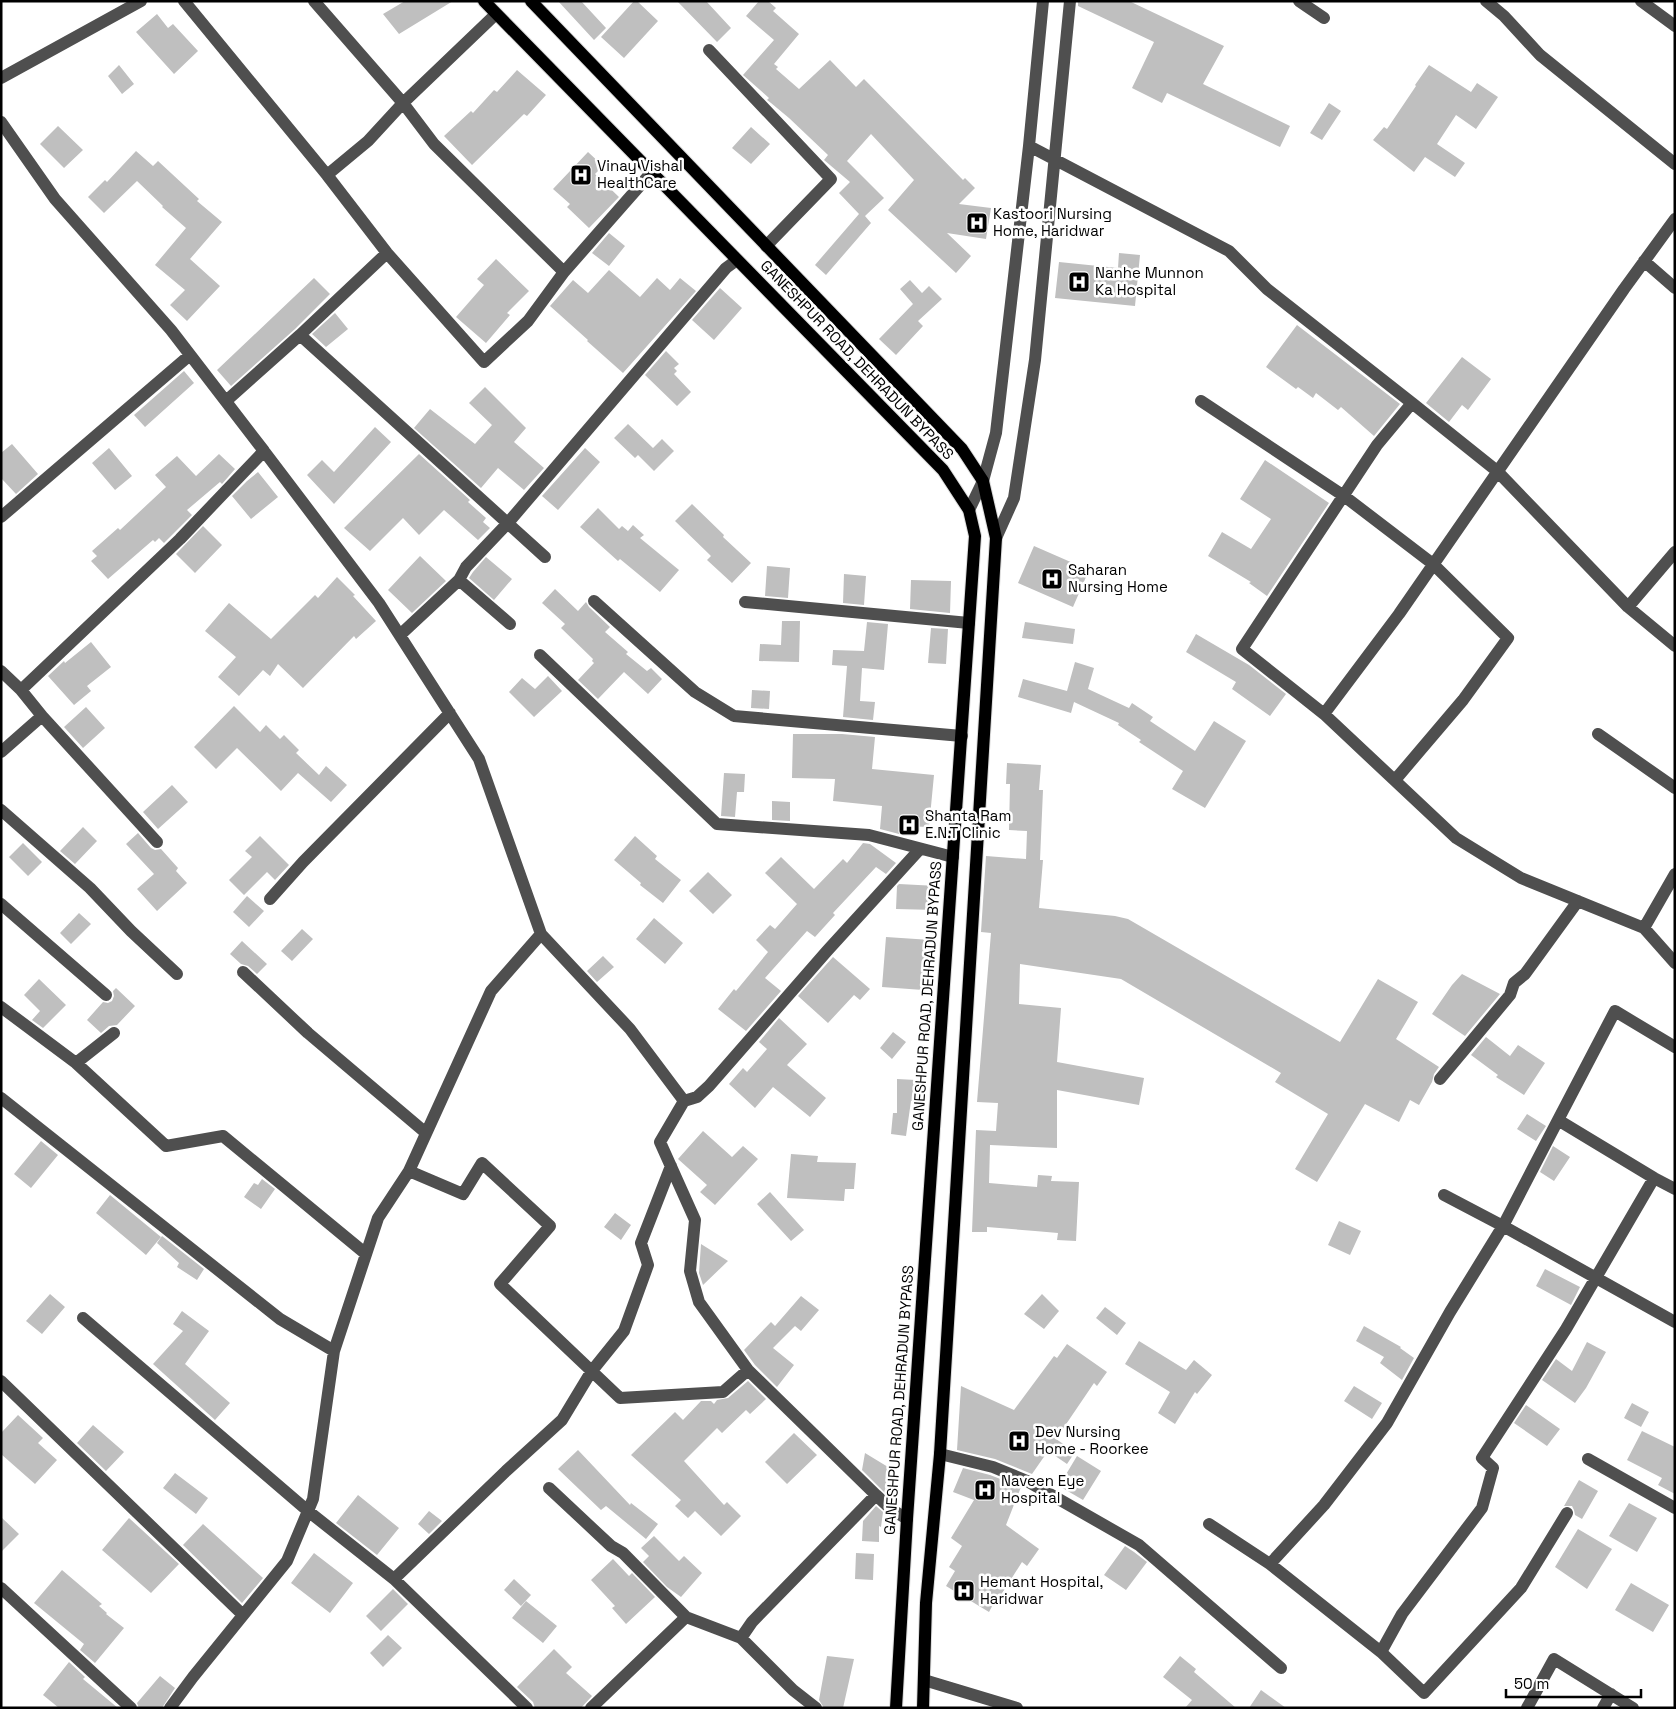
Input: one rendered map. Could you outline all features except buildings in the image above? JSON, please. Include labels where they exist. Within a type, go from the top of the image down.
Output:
[{"type":"main road","name":"GANESHPUR ROAD, DEHRADUN BYPASS","points":[[484,1],[943,470],[969,510],[975,536],[907,1519],[896,1708]]},
{"type":"main road","points":[[531,1],[962,449],[983,481],[996,538],[940,1454],[926,1603],[923,1708]]},
{"type":"street","points":[[1,78],[141,1]]},
{"type":"street","points":[[184,1],[327,174],[387,253],[484,362],[528,321],[564,272],[651,173]]},
{"type":"street","points":[[314,1],[403,103],[434,144],[564,272]]},
{"type":"street","points":[[996,538],[1014,498],[1035,360],[1070,1]]},
{"type":"street","points":[[1299,1],[1324,18]]},
{"type":"street","points":[[1486,1],[1504,16],[1540,54],[1675,164]]},
{"type":"street","points":[[1641,1],[1675,26]]},
{"type":"street","points":[[969,510],[983,481],[996,433],[1046,2]]},
{"type":"street","points":[[327,174],[368,141],[403,103],[496,14]]},
{"type":"street","points":[[709,50],[831,179],[766,246]]},
{"type":"street","points":[[1,122],[55,198],[190,354],[379,603],[479,759],[541,934],[630,1029],[684,1101]]},
{"type":"street","points":[[1029,146],[1229,251],[1267,289],[1497,471],[1628,607],[1675,646]]},
{"type":"street","points":[[1324,714],[1400,614],[1497,471],[1675,219]]},
{"type":"street","points":[[226,401],[387,253]]},
{"type":"street","points":[[400,635],[459,580],[466,567],[507,524],[726,268],[737,260]]},
{"type":"street","points":[[1644,261],[1675,288]]},
{"type":"street","points":[[300,335],[545,557]]},
{"type":"street","points":[[1,517],[190,354]]},
{"type":"street","points":[[1201,401],[1344,496],[1434,564],[1508,638],[1463,700],[1394,780]]},
{"type":"street","points":[[1412,403],[1377,445],[1242,649],[1324,714],[1456,838],[1521,878],[1644,928],[1675,963]]},
{"type":"street","points":[[21,690],[180,539],[264,450]]},
{"type":"street","points":[[1628,607],[1675,552]]},
{"type":"street","points":[[459,580],[510,624]]},
{"type":"street","points":[[594,601],[694,692],[734,716],[962,736]]},
{"type":"street","points":[[745,602],[969,623]]},
{"type":"street","points":[[540,655],[717,824],[869,835],[953,857]]},
{"type":"street","points":[[1,671],[21,690],[42,716],[158,842]]},
{"type":"street","points":[[270,899],[303,862],[450,713]]},
{"type":"street","points":[[1,752],[42,716]]},
{"type":"street","points":[[1598,734],[1675,788]]},
{"type":"street","points":[[1,810],[90,888],[131,931],[177,974]]},
{"type":"street","points":[[907,1519],[891,1509],[748,1370],[699,1302],[690,1271],[694,1220],[660,1142],[684,1101],[697,1097],[709,1086],[827,951],[920,849]]},
{"type":"street","points":[[1644,928],[1675,874]]},
{"type":"street","points":[[1440,1079],[1510,995],[1514,983],[1525,974],[1578,901]]},
{"type":"street","points":[[1,904],[106,995]]},
{"type":"street","points":[[170,1708],[287,1561],[313,1499],[334,1350],[378,1218],[409,1170],[491,991],[541,934]]},
{"type":"street","points":[[243,972],[308,1033],[426,1133]]},
{"type":"street","points":[[1,1007],[76,1063],[166,1146],[223,1136],[366,1254]]},
{"type":"street","points":[[1270,1564],[1324,1505],[1387,1423],[1450,1312],[1503,1226],[1616,1011],[1675,1047]]},
{"type":"street","points":[[76,1063],[114,1032]]},
{"type":"street","points":[[1,1098],[280,1319],[334,1350]]},
{"type":"street","points":[[1558,1120],[1675,1189]]},
{"type":"street","points":[[409,1170],[463,1194],[482,1163],[550,1226],[500,1284],[620,1398],[722,1392],[748,1370]]},
{"type":"street","points":[[394,1579],[506,1470],[562,1420],[591,1372],[624,1331],[648,1265],[641,1243],[671,1166]]},
{"type":"street","points":[[1381,1652],[1402,1614],[1482,1508],[1493,1468],[1482,1458],[1566,1329],[1654,1178]]},
{"type":"street","points":[[1444,1195],[1675,1322]]},
{"type":"street","points":[[83,1318],[308,1511],[394,1579],[527,1708]]},
{"type":"street","points":[[1,1381],[243,1615]]},
{"type":"street","points":[[940,1454],[993,1467],[1027,1481],[1139,1545],[1281,1668]]},
{"type":"street","points":[[1588,1459],[1675,1508]]},
{"type":"street","points":[[549,1488],[611,1546],[623,1553],[686,1618],[741,1638],[793,1690],[816,1708]]},
{"type":"street","points":[[741,1638],[752,1622],[876,1494]]},
{"type":"street","points":[[1209,1524],[1270,1564],[1381,1652],[1424,1693],[1521,1588],[1567,1513]]},
{"type":"street","points":[[1,1588],[131,1708]]},
{"type":"street","points":[[591,1708],[686,1618]]},
{"type":"street","points":[[1527,1708],[1554,1659],[1632,1708]]},
{"type":"street","points":[[924,1680],[1017,1708]]},
{"type":"street","points":[[1603,1708],[1611,1694]]},
{"type":"place","name":"Vinay Vishal HealthCare","points":[[581,175]]},
{"type":"place","name":"Kastoori Nursing Home, Haridwar","points":[[977,223]]},
{"type":"place","name":"Nanhe Munnon Ka Hospital","points":[[1079,282]]},
{"type":"place","name":"Saharan Nursing Home","points":[[1052,579]]},
{"type":"place","name":"Shanta Ram E.N.T Clinic","points":[[909,825]]},
{"type":"place","name":"Dev Nursing Home - Roorkee","points":[[1019,1441]]},
{"type":"place","name":"Naveen Eye Hospital","points":[[985,1490]]},
{"type":"place","name":"Hemant Hospital, Haridwar","points":[[964,1591]]}]
